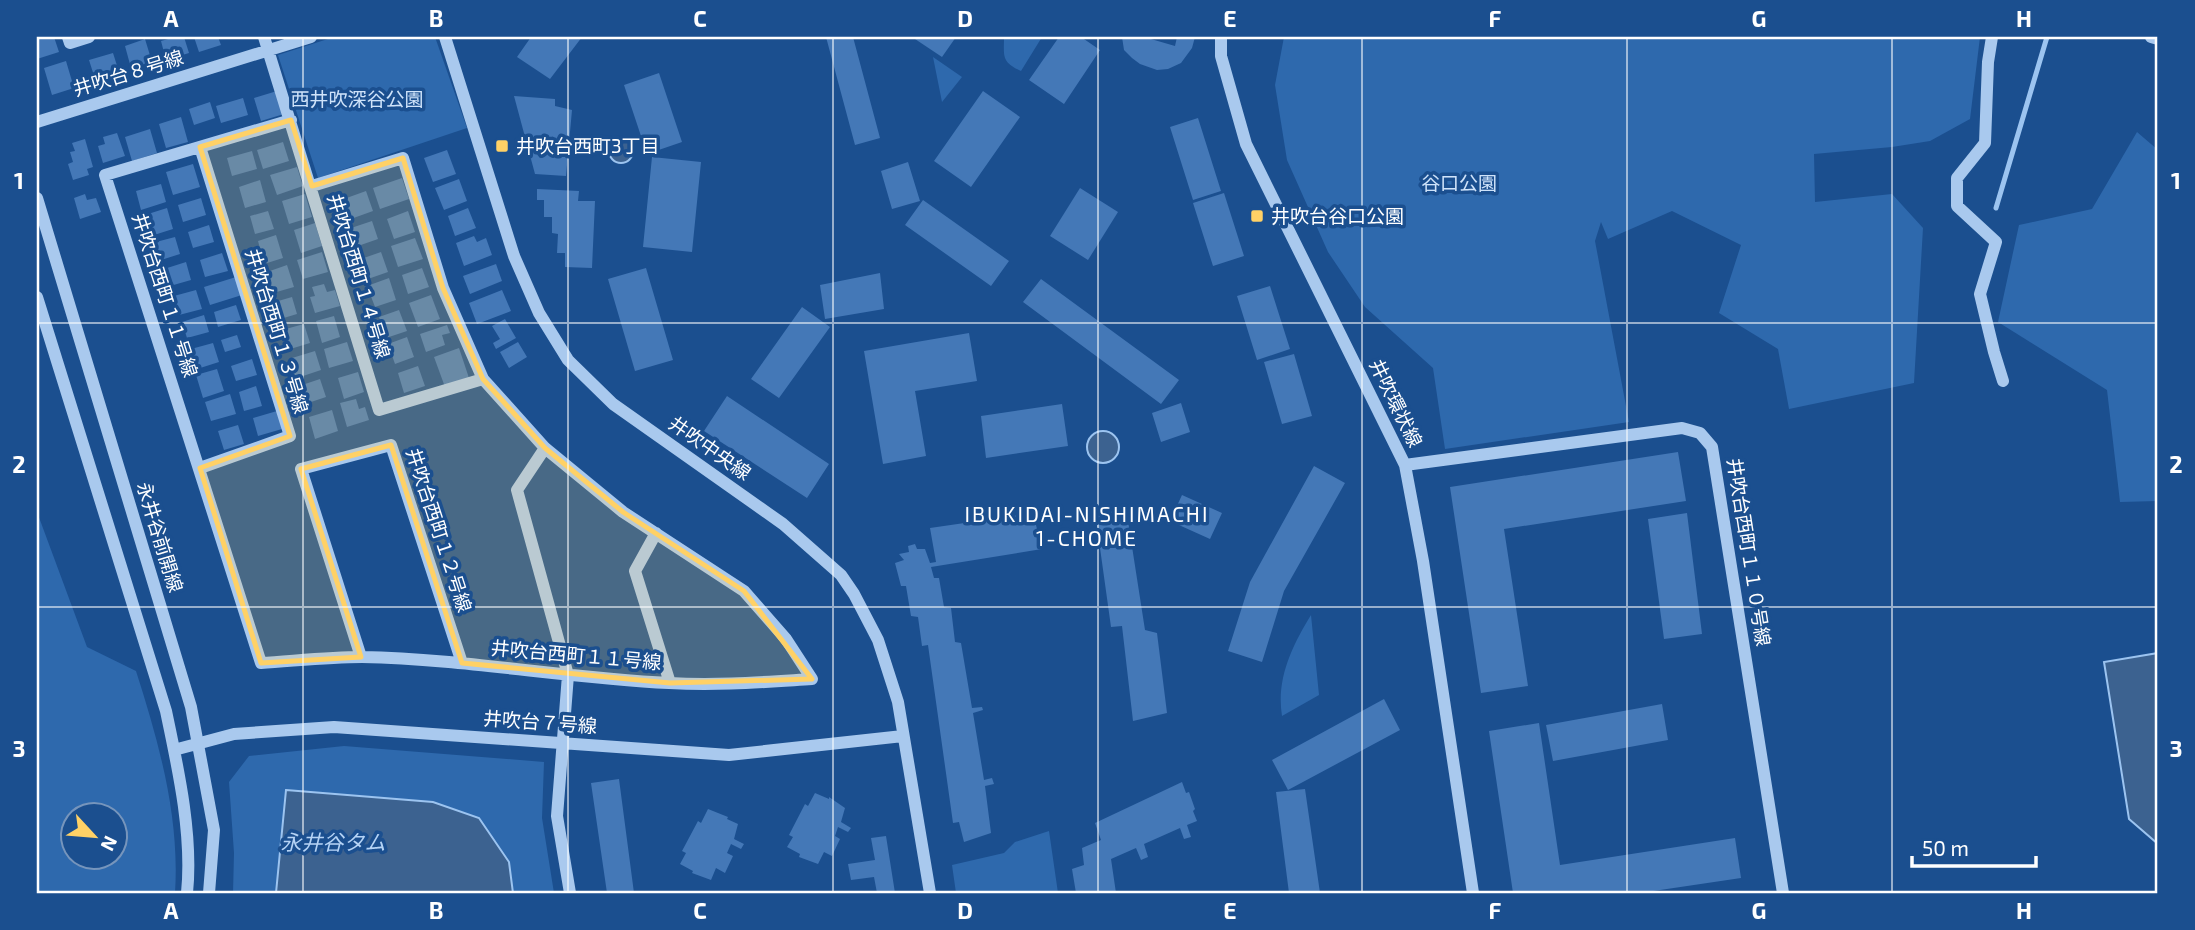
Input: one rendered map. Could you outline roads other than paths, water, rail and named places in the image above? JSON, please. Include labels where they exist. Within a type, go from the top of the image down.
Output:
[{"type":"street","points":[[68,37],[70,43],[89,37]]},
{"type":"street","name":"井吹台西町１４号線","points":[[264,37],[379,410],[483,379]]},
{"type":"street","name":"井吹台８号線","points":[[37,122],[311,37]]},
{"type":"street","name":"井吹中央線","points":[[445,37],[514,256],[539,313],[568,360],[613,404],[783,524],[841,575],[854,594],[878,640],[898,702],[929,893]]},
{"type":"street","name":"井吹環状線","points":[[1222,37],[1221,56],[1246,144],[1405,465],[1423,561],[1474,893]]},
{"type":"street","points":[[1992,37],[1988,62],[1985,144],[1957,178],[1956,206],[1996,242],[1980,294],[2003,381]]},
{"type":"street","points":[[2151,37],[2158,39]]},
{"type":"street","name":"井吹台西町１１号線","points":[[291,120],[105,175],[261,663],[361,657],[461,663],[670,683],[740,684],[812,679],[786,639],[744,591],[623,512],[545,448],[483,379],[443,288],[403,158],[312,186]]},
{"type":"street","name":"井吹台西町１３号線","points":[[200,147],[290,436],[200,468]]},
{"type":"street","name":"永井谷前開線","points":[[37,198],[191,707],[214,830],[209,893]]},
{"type":"street","points":[[37,297],[166,711],[190,863],[187,893]]},
{"type":"street","name":"井吹台西町１１０号線","points":[[1405,465],[1682,428],[1700,433],[1712,447],[1783,893]]},
{"type":"street","name":"井吹台西町１２号線","points":[[361,657],[302,469],[391,444],[461,663]]},
{"type":"street","points":[[545,448],[517,490],[568,675],[557,816],[570,893]]},
{"type":"street","points":[[656,533],[635,571],[670,683]]},
{"type":"street","name":"井吹台７号線","points":[[174,750],[234,734],[334,727],[729,755],[904,736]]},
{"type":"water","points":[[616,139],[626,139],[633,146],[633,156],[626,163],[616,163],[609,156],[609,146]]},
{"type":"water","points":[[1103,431],[1114,436],[1119,447],[1114,458],[1103,463],[1092,458],[1087,447],[1092,436]]},
{"type":"water","points":[[2158,653],[2158,844],[2129,819],[2104,662]]},
{"type":"water","name":"永井谷タム","points":[[286,790],[433,802],[479,818],[509,862],[513,893],[276,893]]},
{"type":"waterway","points":[[1996,208],[2047,37]]},
{"type":"place","name":"井吹台西町3丁目","points":[[502,146]]},
{"type":"place","name":"井吹台谷口公園","points":[[1257,216]]},
{"type":"district","name":"IBUKIDAI-NISHIMACHI 1-CHOME","points":[[1087,527]]},
{"type":"park label","name":"西井吹深谷公園","points":[[357,99]]},
{"type":"park label","name":"谷口公園","points":[[1459,183]]}]
